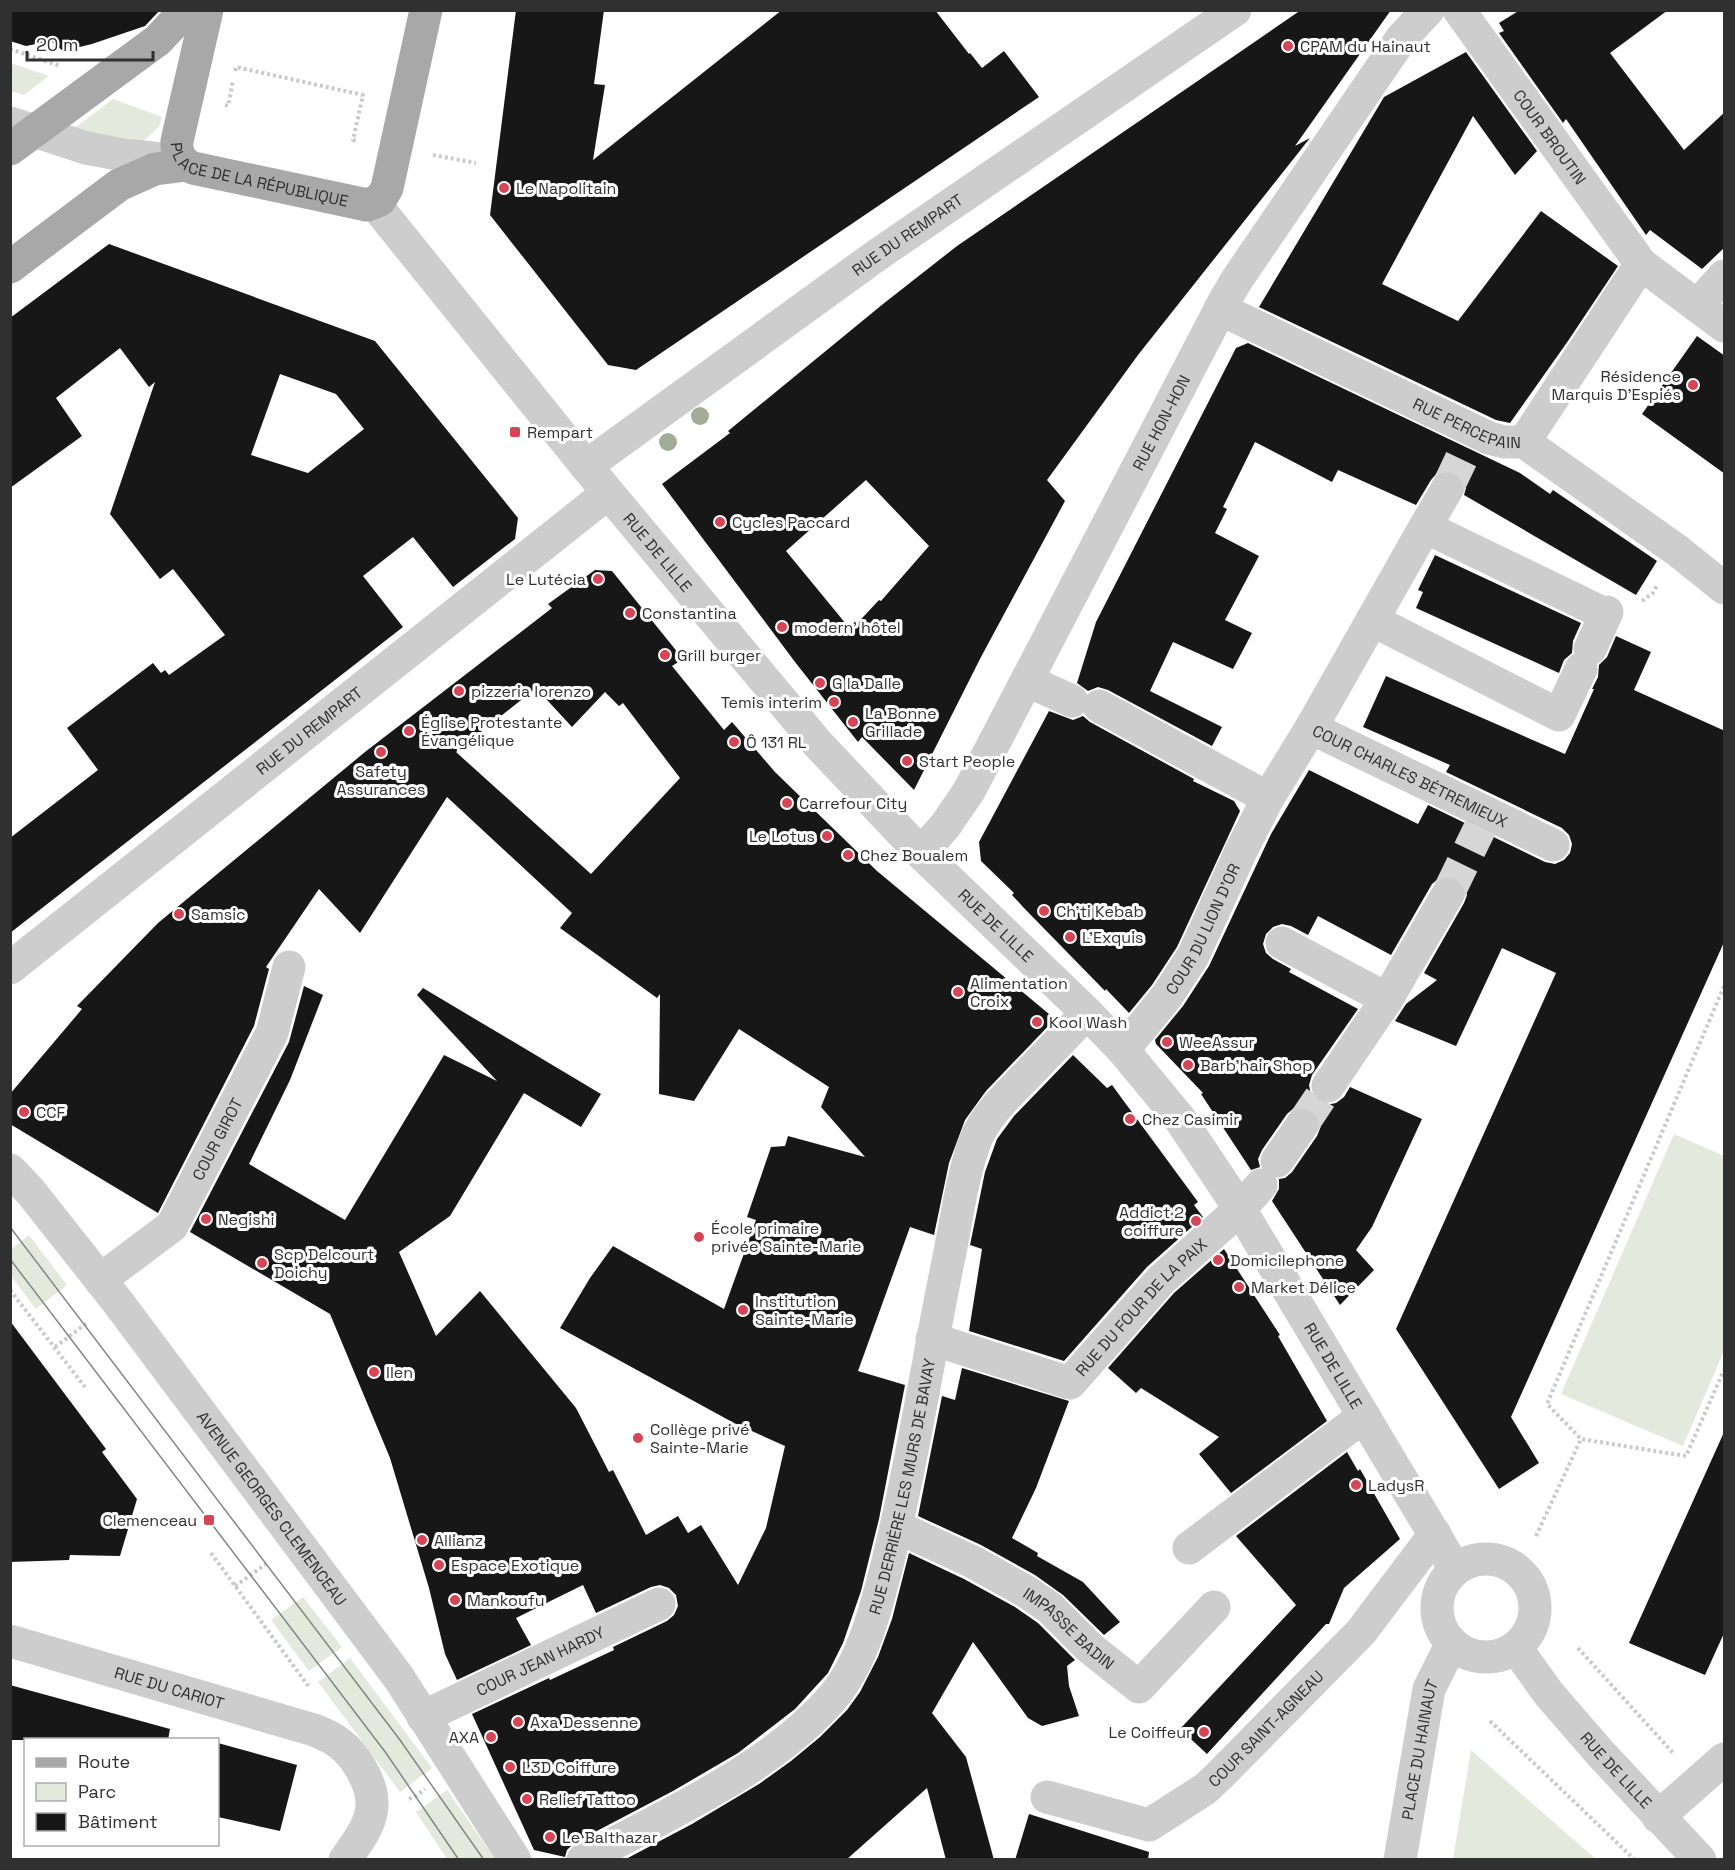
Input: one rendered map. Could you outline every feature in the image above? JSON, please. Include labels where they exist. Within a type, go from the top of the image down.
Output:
[{"type":"main road","points":[[19,134],[106,79],[158,40],[186,10]]},
{"type":"main road","name":"PLACE DE LA RÉPUBLIQUE","points":[[207,10],[177,145],[177,152],[184,163],[360,205],[374,203],[384,195],[426,10]]},
{"type":"main road","points":[[10,267],[119,185],[155,169],[184,163]]},
{"type":"street","name":"RUE DU REMPART","points":[[586,466],[908,233],[1235,10]]},
{"type":"street","name":"RUE HON-HON","points":[[921,853],[945,826],[963,800],[1028,681],[1238,278],[1401,39],[1428,10]]},
{"type":"street","name":"COUR BROUTIN","points":[[1459,10],[1641,264],[1725,326]]},
{"type":"street","points":[[19,134],[123,155],[184,163]]},
{"type":"street","name":"PLACE DE LA RÉPUBLIQUE","points":[[374,203],[586,466]]},
{"type":"street","points":[[1524,442],[1641,264]]},
{"type":"street","points":[[1697,306],[1725,276]]},
{"type":"street","name":"RUE PERCEPAIN","points":[[1220,309],[1472,438],[1524,442],[1678,551],[1725,588]]},
{"type":"street","name":"RUE DE LILLE","points":[[586,466],[796,720],[921,853],[1123,1050],[1180,1119],[1259,1185],[1364,1416],[1455,1569]]},
{"type":"street","name":"COUR CHARLES BÉTREMIEUX","points":[[1447,489],[1311,728],[1483,820],[1553,845]]},
{"type":"street","name":"RUE DU REMPART","points":[[10,968],[608,493]]},
{"type":"street","points":[[1372,620],[1559,716],[1603,612],[1425,527]]},
{"type":"street","points":[[1028,681],[1086,704],[1268,798]]},
{"type":"street","name":"COUR DU LION D'OR","points":[[1123,1050],[1167,996],[1193,956],[1268,798],[1311,728]]},
{"type":"street","points":[[1328,1086],[1387,999],[1448,894]]},
{"type":"street","points":[[1282,943],[1387,999]]},
{"type":"street","name":"COUR GIROT","points":[[100,1280],[172,1226],[272,1033],[289,967]]},
{"type":"street","name":"RUE DERRIÈRE LES MURS DE BAVAY","points":[[583,1860],[753,1765],[789,1739],[817,1714],[835,1695],[848,1676],[881,1588],[897,1527],[932,1339],[964,1184],[977,1138],[985,1122],[1013,1089],[1087,1013]]},
{"type":"street","points":[[1259,1185],[1302,1125]]},
{"type":"street","name":"AVENUE GEORGES CLEMENCEAU","points":[[10,1170],[30,1191],[100,1280],[399,1678],[515,1860]]},
{"type":"street","name":"RUE DU FOUR DE LA PAIX","points":[[932,1339],[1070,1383],[1161,1280],[1259,1185]]},
{"type":"street","points":[[1189,1548],[1364,1416]]},
{"type":"street","name":"IMPASSE BADIN","points":[[897,1527],[973,1562],[1025,1591],[1050,1608],[1090,1648],[1139,1687],[1214,1607]]},
{"type":"street","name":"COUR SAINT-AGNEAU","points":[[1047,1797],[1149,1825],[1205,1789],[1361,1632],[1435,1534]]},
{"type":"street","points":[[1488,1558],[1509,1564],[1525,1577],[1534,1596],[1536,1611],[1530,1631],[1515,1648],[1497,1656],[1483,1657],[1469,1654],[1452,1643],[1440,1626],[1436,1606],[1442,1586],[1455,1569],[1474,1559],[1488,1558]]},
{"type":"street","name":"COUR JEAN HARDY","points":[[423,1717],[659,1604]]},
{"type":"street","name":"RUE DU CARIOT","points":[[10,1641],[328,1735]]},
{"type":"street","name":"PLACE DU HAINAUT","points":[[1400,1860],[1429,1689],[1452,1643]]},
{"type":"street","name":"RUE DE LILLE","points":[[1515,1648],[1549,1694],[1700,1860]]},
{"type":"street","points":[[328,1735],[345,1746],[366,1777],[373,1795],[372,1812],[359,1840],[345,1860]]},
{"type":"street","points":[[1658,1816],[1725,1759]]},
{"type":"path","points":[[10,49],[106,79]]},
{"type":"path","points":[[187,97],[228,106],[236,67],[363,95],[352,140],[476,163]]},
{"type":"path","points":[[1603,612],[1638,603],[1653,593],[1678,551]]},
{"type":"path","points":[[1725,986],[1547,1404],[1581,1439],[1686,1456],[1725,1370]]},
{"type":"path","points":[[10,1290],[85,1387]]},
{"type":"path","points":[[1536,1536],[1581,1439]]},
{"type":"path","points":[[211,1553],[329,1713],[328,1735]]},
{"type":"path","points":[[1578,1648],[1698,1782]]},
{"type":"path","points":[[1490,1721],[1635,1860]]},
{"type":"path","points":[[372,1812],[416,1796],[432,1784],[451,1760]]},
{"type":"green space","points":[[11,63],[49,76],[24,95],[11,91]]},
{"type":"green space","points":[[113,99],[162,117],[159,127],[138,146],[72,130]]},
{"type":"green space","points":[[1674,1134],[1724,1156],[1724,1351],[1683,1446],[1561,1394]]},
{"type":"green space","points":[[29,1235],[67,1285],[36,1309],[11,1276],[11,1249]]},
{"type":"green space","points":[[303,1597],[342,1647],[309,1671],[271,1620]]},
{"type":"green space","points":[[350,1658],[432,1768],[400,1792],[318,1682]]},
{"type":"green space","points":[[1471,1750],[1596,1859],[1453,1859]]},
{"type":"green space","points":[[447,1790],[495,1859],[447,1859],[416,1812]]},
{"type":"building","points":[[10,10],[160,10],[145,26],[63,51],[51,41],[26,46],[10,41]]},
{"type":"building","points":[[516,10],[604,10],[594,84],[605,85],[593,160],[782,10],[935,10],[982,68],[1004,51],[1039,97],[636,370],[608,365],[490,215]]},
{"type":"building","points":[[1301,10],[1391,10],[1295,146],[1310,138],[1138,355],[1047,480],[1065,501],[981,657],[914,790],[862,737],[858,742],[662,484],[730,433],[728,431],[957,246]],"holes":[[[866,480],[929,546],[881,601],[879,600],[851,630],[786,551]]]},
{"type":"building","points":[[1520,10],[1668,10],[1610,53],[1684,150],[1725,112],[1725,247],[1702,269],[1650,230],[1646,235],[1566,119],[1563,123],[1499,33],[1504,31],[1499,23]]},
{"type":"building","points":[[1466,52],[1537,151],[1515,175],[1473,116],[1382,284],[1458,321],[1541,211],[1618,266],[1510,423],[1496,420],[1259,307],[1384,97]]},
{"type":"building","points":[[109,244],[375,341],[518,518],[515,539],[453,587],[413,537],[363,576],[403,627],[10,933],[10,838],[98,770],[67,728],[153,663],[161,673],[165,670],[169,675],[225,635],[173,569],[160,579],[110,514],[155,382],[149,387],[120,348],[56,398],[82,436],[10,488],[10,318]],"holes":[[[280,374],[336,394],[364,429],[308,473],[251,455]]]},
{"type":"building","name":"Résidence Marquis D'Espiés","points":[[1697,336],[1725,356],[1725,474],[1642,414]]},
{"type":"building","points":[[1248,343],[1520,473],[1550,494],[1553,490],[1657,561],[1636,595],[1464,495],[1466,488],[1463,480],[1456,473],[1446,470],[1437,473],[1416,505],[1338,470],[1332,482],[1255,442],[1223,507],[1227,509],[1215,533],[1259,556],[1225,620],[1252,633],[1233,669],[1173,642],[1150,691],[1222,727],[1212,746],[1108,690],[1098,687],[1088,691],[1077,683],[1096,622],[1236,348]]},
{"type":"building","points":[[1435,555],[1581,623],[1573,641],[1572,653],[1564,660],[1559,673],[1416,608],[1423,592],[1418,590]]},
{"type":"building","points":[[595,570],[612,571],[683,659],[672,666],[724,730],[732,722],[775,772],[877,871],[1055,1019],[986,1091],[965,1120],[949,1163],[934,1235],[910,1227],[858,1371],[905,1385],[879,1519],[861,1591],[843,1643],[828,1673],[795,1709],[738,1753],[673,1791],[574,1843],[567,1850],[565,1857],[534,1850],[472,1714],[614,1650],[613,1647],[667,1621],[674,1615],[678,1606],[676,1595],[669,1588],[660,1585],[651,1587],[596,1613],[583,1585],[516,1618],[531,1645],[457,1680],[445,1654],[429,1588],[390,1458],[330,1314],[190,1232],[289,1042],[304,986],[323,995],[290,1080],[249,1164],[345,1220],[444,1055],[497,1081],[417,995],[423,988],[601,1094],[581,1127],[524,1093],[450,1216],[399,1252],[436,1336],[480,1291],[576,1408],[609,1472],[613,1470],[646,1535],[678,1516],[688,1533],[701,1525],[738,1585],[766,1528],[785,1446],[734,1423],[560,1328],[590,1278],[613,1246],[724,1309],[756,1220],[747,1217],[771,1147],[785,1146],[788,1136],[865,1157],[821,1107],[829,1087],[739,1029],[694,1101],[659,1094],[660,994],[657,998],[560,928],[572,913],[447,797],[360,933],[319,889],[266,967],[269,969],[254,1026],[158,1213],[10,1124],[10,1094],[82,1009],[77,1006],[158,923],[365,752],[552,608],[548,604]],"holes":[[[536,688],[572,727],[605,692],[619,706],[623,703],[680,778],[591,874],[456,752]]]},
{"type":"building","points":[[1616,636],[1651,652],[1634,690],[1725,731],[1725,940],[1511,1417],[1539,1463],[1499,1489],[1396,1329],[1556,973],[1502,948],[1456,1046],[1395,1021],[1406,1004],[1437,980],[1424,973],[1467,895],[1464,885],[1458,878],[1447,875],[1432,884],[1391,955],[1318,916],[1308,935],[1282,924],[1273,927],[1266,934],[1263,944],[1266,953],[1273,959],[1291,969],[1289,972],[1358,1009],[1312,1075],[1309,1085],[1311,1095],[1326,1105],[1336,1103],[1344,1097],[1350,1087],[1422,1119],[1372,1227],[1356,1250],[1374,1270],[1340,1305],[1272,1201],[1279,1189],[1279,1179],[1285,1178],[1292,1172],[1317,1136],[1321,1126],[1319,1117],[1312,1109],[1304,1106],[1294,1108],[1287,1114],[1262,1150],[1258,1159],[1260,1167],[1251,1170],[1201,1094],[1203,1093],[1156,1044],[1155,1040],[1183,1006],[1209,966],[1271,834],[1309,770],[1418,824],[1428,805],[1545,862],[1555,864],[1564,860],[1570,853],[1572,844],[1569,835],[1562,828],[1446,772],[1450,765],[1363,727],[1386,676],[1565,754],[1594,689],[1592,689],[1598,677],[1599,665],[1607,657]]},
{"type":"building","points":[[1049,711],[1073,720],[1083,716],[1194,779],[1193,781],[1234,801],[1240,811],[1177,947],[1152,985],[1129,1013],[1023,907],[1012,895],[1014,893],[981,861],[979,842]]},
{"type":"building","points":[[1073,1055],[1107,1088],[1112,1085],[1198,1202],[1194,1205],[1203,1217],[1147,1267],[1064,1361],[969,1331],[982,1249],[970,1245],[985,1172],[997,1139],[1014,1116]]},
{"type":"building","points":[[1224,1249],[1280,1335],[1278,1336],[1327,1421],[1231,1493],[1199,1454],[1219,1437],[1141,1388],[1136,1393],[1108,1368],[1174,1293]]},
{"type":"building","points":[[10,1321],[106,1449],[102,1452],[137,1499],[120,1556],[70,1555],[69,1560],[10,1562]]},
{"type":"building","points":[[962,1368],[1069,1401],[1036,1488],[1012,1538],[1038,1553],[1037,1556],[1083,1582],[1120,1622],[1104,1635],[1063,1595],[1035,1575],[981,1545],[918,1516],[942,1396],[955,1400]]},
{"type":"building","points":[[1725,1430],[1725,1631],[1705,1675],[1629,1643]]},
{"type":"building","points":[[1347,1452],[1358,1471],[1360,1469],[1400,1539],[1344,1588],[1329,1624],[1326,1624],[1207,1754],[1180,1729],[1296,1605],[1236,1536]]},
{"type":"building","points":[[909,1553],[1015,1607],[1038,1623],[1075,1660],[1067,1666],[1069,1686],[1079,1716],[1042,1726],[1028,1718],[973,1642],[932,1713],[966,1757],[994,1860],[946,1860],[927,1788],[846,1860],[624,1860],[692,1824],[759,1784],[820,1737],[847,1710],[860,1692],[878,1657],[892,1619]]},
{"type":"building","points":[[10,1685],[170,1729],[168,1738],[24,1738],[24,1740],[10,1740]]},
{"type":"building","points":[[219,1743],[297,1765],[280,1831],[219,1817]]},
{"type":"building","points":[[1029,1814],[1149,1852],[1148,1860],[1015,1860]]},
{"type":"tunnel","points":[[1447,489],[1468,445]]},
{"type":"tunnel","points":[[1448,894],[1480,828]]},
{"type":"tunnel","points":[[1302,1125],[1328,1086]]},
{"type":"tram line","points":[[10,1227],[400,1740],[484,1860]]},
{"type":"tram line","points":[[10,1259],[386,1753],[459,1860]]},
{"type":"place","name":"CPAM du Hainaut","points":[[1288,46]]},
{"type":"place","name":"Le Napolitain","points":[[504,188]]},
{"type":"place","name":"Résidence Marquis D'Espiés","points":[[1693,385]]},
{"type":"place","name":"Rempart","points":[[515,432]]},
{"type":"place","name":"Cycles Paccard","points":[[720,522]]},
{"type":"place","name":"Le Lutécia","points":[[598,579]]},
{"type":"place","name":"Constantina","points":[[630,613]]},
{"type":"place","name":"modern' hôtel","points":[[782,627]]},
{"type":"place","name":"Grill burger","points":[[665,655]]},
{"type":"place","name":"G la Dalle","points":[[820,683]]},
{"type":"place","name":"pizzeria lorenzo","points":[[459,691]]},
{"type":"place","name":"Temis interim","points":[[834,702]]},
{"type":"place","name":"La Bonne Grillade","points":[[853,722]]},
{"type":"place","name":"Église Protestante Évangélique","points":[[409,731]]},
{"type":"place","name":"Ô 131 RL","points":[[734,742]]},
{"type":"place","name":"Safety Assurances","points":[[381,752]]},
{"type":"place","name":"Start People","points":[[907,761]]},
{"type":"place","name":"Carrefour City","points":[[787,803]]},
{"type":"place","name":"Le Lotus","points":[[827,836]]},
{"type":"place","name":"Chez Boualem","points":[[848,855]]},
{"type":"place","name":"Ch'ti Kebab","points":[[1044,911]]},
{"type":"place","name":"Samsic","points":[[179,914]]},
{"type":"place","name":"L'Exquis","points":[[1070,937]]},
{"type":"place","name":"Alimentation Croix","points":[[958,992]]},
{"type":"place","name":"Kool Wash","points":[[1037,1022]]},
{"type":"place","name":"WeeAssur","points":[[1167,1042]]},
{"type":"place","name":"Barb'hair Shop","points":[[1188,1065]]},
{"type":"place","name":"CCF","points":[[24,1112]]},
{"type":"place","name":"Chez Casimir","points":[[1130,1119]]},
{"type":"place","name":"Negishi","points":[[206,1219]]},
{"type":"place","name":"Addict 2 coiffure","points":[[1196,1221]]},
{"type":"place","name":"École primaire privée Sainte-Marie","points":[[699,1237]]},
{"type":"place","name":"Domicilephone","points":[[1218,1260]]},
{"type":"place","name":"Scp Delcourt Doichy","points":[[262,1263]]},
{"type":"place","name":"Market Délice","points":[[1239,1287]]},
{"type":"place","name":"Institution Sainte-Marie","points":[[743,1310]]},
{"type":"place","name":"Ilen","points":[[374,1372]]},
{"type":"place","name":"Collège privé Sainte-Marie","points":[[638,1438]]},
{"type":"place","name":"LadysR","points":[[1356,1485]]},
{"type":"place","name":"Clemenceau","points":[[209,1520]]},
{"type":"place","name":"Allianz","points":[[422,1540]]},
{"type":"place","name":"Espace Exotique","points":[[439,1565]]},
{"type":"place","name":"Mankoufu","points":[[455,1600]]},
{"type":"place","name":"Axa Dessenne","points":[[518,1722]]},
{"type":"place","name":"Le Coiffeur","points":[[1204,1732]]},
{"type":"place","name":"AXA","points":[[491,1737]]},
{"type":"place","name":"L3D Coiffure","points":[[510,1767]]},
{"type":"place","name":"Relief Tattoo","points":[[527,1799]]},
{"type":"place","name":"Le Balthazar","points":[[550,1837]]}]
